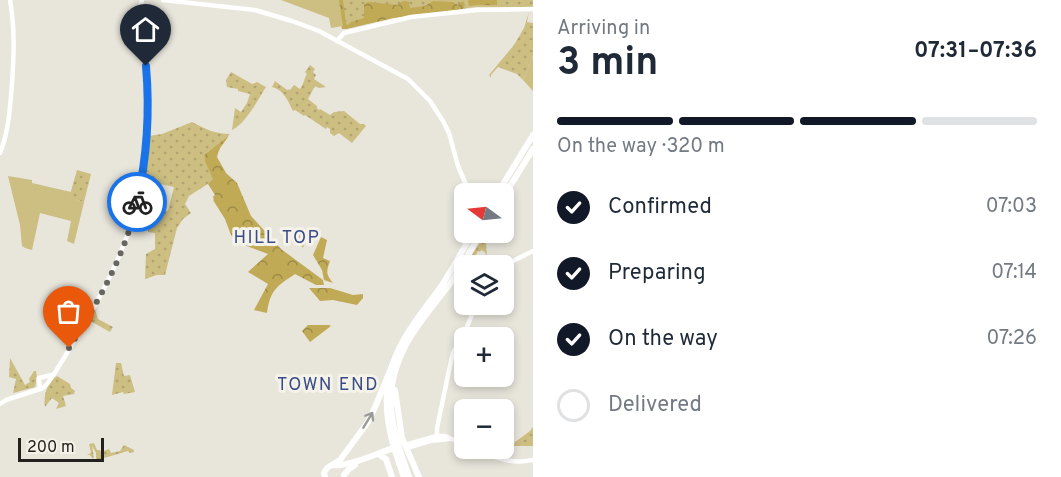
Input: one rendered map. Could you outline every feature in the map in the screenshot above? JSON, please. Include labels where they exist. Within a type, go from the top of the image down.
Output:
[{"type":"main road","points":[[504,183],[533,135]]},
{"type":"main road","points":[[512,183],[533,149]]},
{"type":"main road","points":[[404,477],[392,443],[386,411],[387,390],[402,341],[441,287],[467,243]]},
{"type":"main road","points":[[335,465],[368,422],[412,332],[454,277],[474,243]]},
{"type":"main road","points":[[394,366],[395,398],[404,447],[419,477]]},
{"type":"main road","points":[[394,366],[391,392],[392,418],[397,443],[409,477]]},
{"type":"main road","points":[[325,477],[326,469],[335,465],[348,464],[404,447]]},
{"type":"main road","points":[[335,465],[342,470],[344,476],[353,466],[391,451]]},
{"type":"main road","points":[[381,456],[386,459],[392,477]]},
{"type":"street","points":[[0,153],[7,126],[14,56],[14,30],[10,0]]},
{"type":"street","points":[[0,404],[40,389],[47,384],[107,284],[133,221],[144,170],[148,127],[148,88],[139,17],[142,0]]},
{"type":"street","points":[[163,0],[261,11],[299,23],[320,31],[408,79],[430,101],[443,121],[465,183]]},
{"type":"street","points":[[337,41],[344,33],[411,18],[477,10],[533,9]]},
{"type":"street","points":[[514,260],[533,251]]},
{"type":"street","points":[[437,438],[453,353],[472,315]]},
{"type":"street","points":[[40,389],[39,378],[52,375]]},
{"type":"street","points":[[404,447],[437,429]]},
{"type":"street","points":[[404,447],[442,436],[454,441]]},
{"type":"street","points":[[415,442],[437,438]]},
{"type":"street","points":[[504,459],[521,462],[533,460]]},
{"type":"shaded area","points":[[281,0],[339,0],[343,26],[331,28],[329,18]]},
{"type":"shaded area","points":[[339,0],[533,0],[533,7],[476,7],[393,18],[346,29]]},
{"type":"shaded area","points":[[529,12],[527,22],[533,23],[533,56],[523,80],[517,74],[498,67],[491,78],[489,75],[514,45],[524,28]]},
{"type":"shaded area","points":[[533,56],[533,91],[523,80]]},
{"type":"shaded area","points":[[310,65],[315,69],[314,79],[326,87],[315,86],[308,99],[319,110],[330,115],[344,111],[366,126],[352,143],[339,133],[334,136],[327,127],[326,129],[305,115],[293,111],[283,93],[272,87],[275,81],[287,90],[294,85],[300,89],[307,74],[305,72]]},
{"type":"shaded area","points":[[231,72],[252,84],[257,82],[266,87],[246,117],[232,130],[235,108],[241,112],[250,94],[227,87],[226,80]]},
{"type":"shaded area","points":[[192,122],[210,131],[230,134],[204,155],[214,180],[189,196],[185,204],[191,213],[177,228],[165,275],[145,279],[146,254],[155,249],[155,233],[148,232],[148,228],[132,225],[134,217],[146,220],[149,208],[168,211],[174,187],[142,180],[149,136],[162,134]]},
{"type":"shaded area","points":[[77,170],[91,174],[84,202],[69,198]]},
{"type":"shaded area","points":[[8,176],[32,180],[32,183],[71,192],[70,198],[84,202],[74,244],[67,241],[71,221],[40,213],[32,250],[22,246],[20,225]]},
{"type":"shaded area","points":[[298,230],[308,234],[303,248],[293,237]]},
{"type":"shaded area","points":[[479,243],[486,243],[487,255],[481,250],[476,255],[472,255]]},
{"type":"shaded area","points":[[94,306],[98,319],[113,327],[110,332],[87,319]]},
{"type":"shaded area","points":[[10,358],[25,385],[30,382],[29,379],[36,371],[35,387],[13,393],[16,379],[9,377]]},
{"type":"shaded area","points":[[116,363],[121,363],[124,376],[130,375],[135,392],[112,395]]},
{"type":"shaded area","points":[[57,376],[70,384],[75,391],[74,394],[63,396],[66,406],[56,409],[59,403],[52,398],[45,407],[46,390]]},
{"type":"shaded area","points":[[533,427],[533,446],[514,446],[515,442]]},
{"type":"shaded area","points":[[94,443],[97,450],[101,452],[109,449],[111,453],[120,451],[124,445],[134,452],[128,451],[97,460],[96,463],[96,453],[92,446],[94,458],[87,455],[91,453],[89,444]]},
{"type":"green space","points":[[336,0],[343,0],[348,25],[364,18],[364,5],[368,2],[398,5],[406,1],[409,2],[410,8],[425,6],[433,1],[453,2],[458,5],[463,1],[465,5],[463,9],[393,18],[342,29]]},
{"type":"green space","points":[[469,0],[497,0],[497,5],[469,6]]},
{"type":"green space","points":[[229,135],[217,157],[226,173],[237,183],[251,216],[281,249],[323,280],[324,285],[316,285],[295,274],[275,289],[267,313],[254,310],[268,284],[248,272],[268,254],[239,243],[231,235],[225,219],[213,200],[215,195],[208,184],[213,179],[204,155]]},
{"type":"green space","points":[[321,237],[327,240],[323,258],[330,261],[327,273],[333,283],[324,280],[322,270],[313,255]]},
{"type":"green space","points":[[309,288],[330,288],[353,295],[363,294],[363,298],[357,305],[333,300],[320,301]]},
{"type":"green space","points":[[308,325],[331,326],[310,342],[302,331]]},
{"type":"way so far","points":[[69,348],[113,273],[125,245],[137,202]]},
{"type":"district","name":"HILL TOP","points":[[277,238]]},
{"type":"district","name":"TOWN END","points":[[328,385]]},
{"type":"route","points":[[137,202],[142,184],[147,134],[146,66]]}]
